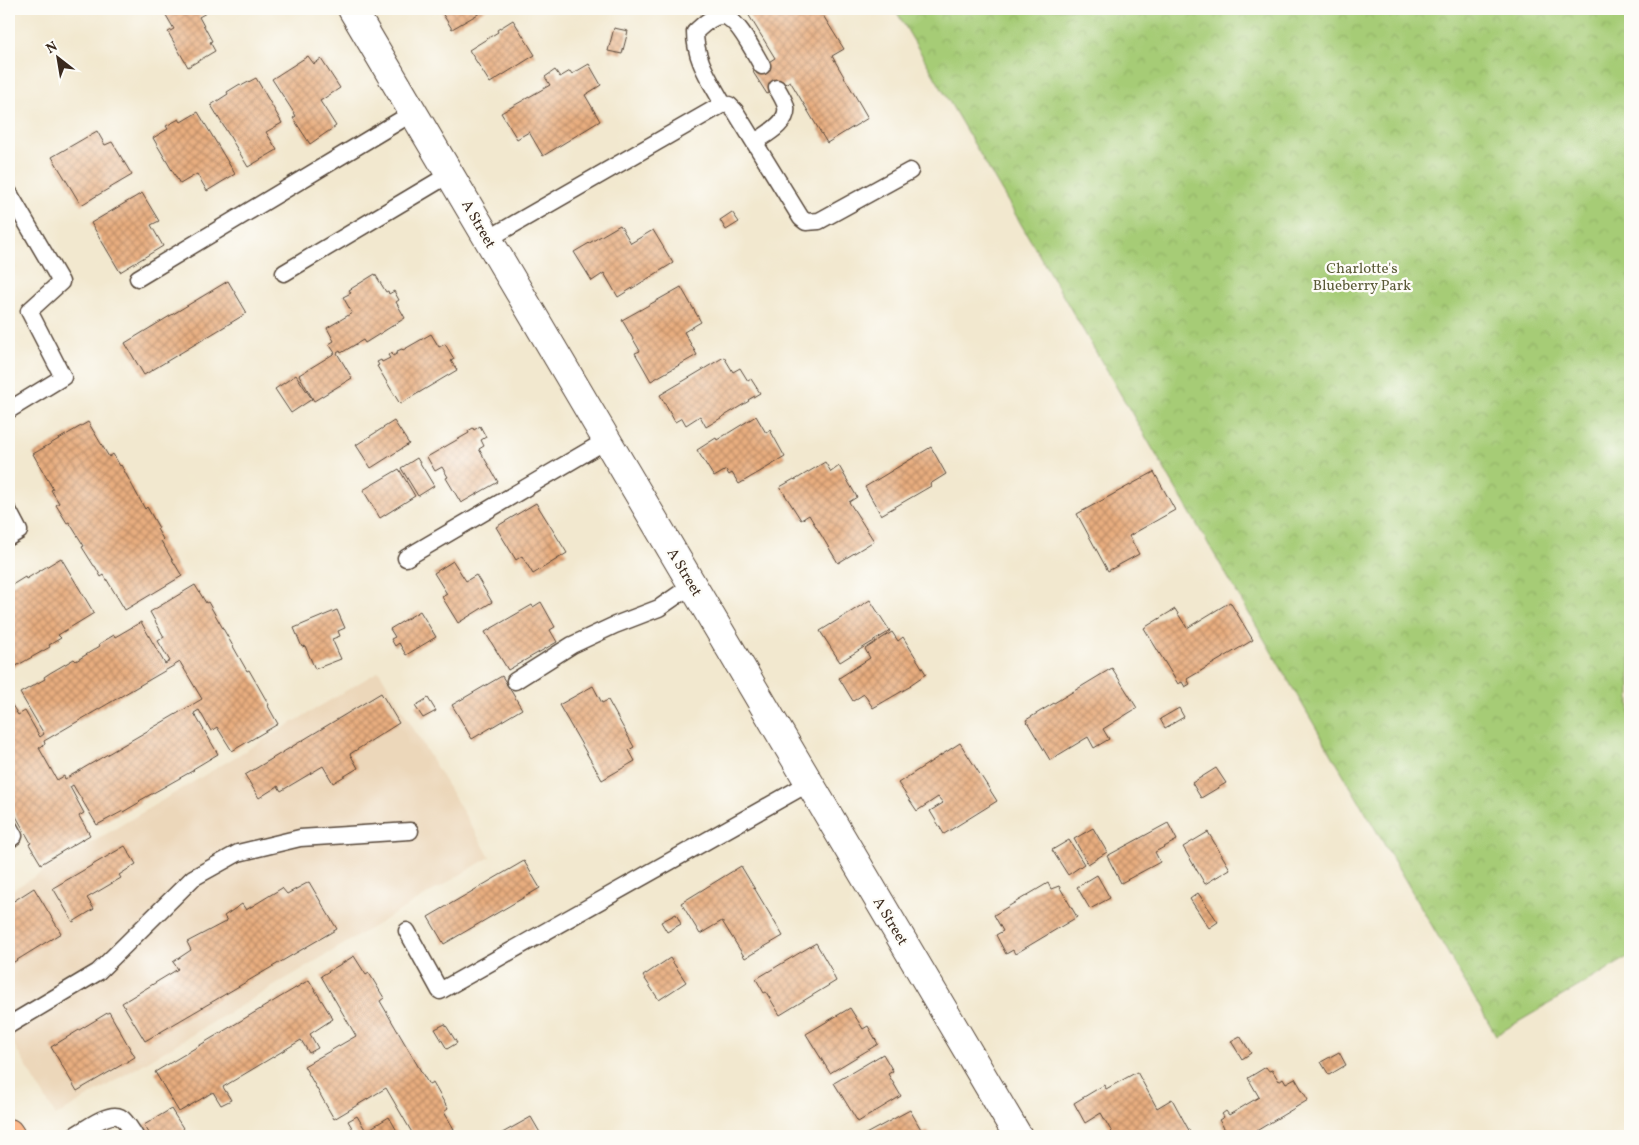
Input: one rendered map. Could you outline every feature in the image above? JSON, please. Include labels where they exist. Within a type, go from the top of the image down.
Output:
[{"type":"main road","points":[[9,1132],[11,1136]]},
{"type":"street","name":"A Street","points":[[352,9],[1018,1136]]},
{"type":"lane","points":[[723,104],[703,68],[695,47],[695,32],[706,22],[720,16],[727,17],[736,24],[762,66]]},
{"type":"lane","points":[[755,142],[779,124],[786,114],[786,106],[777,88]]},
{"type":"lane","points":[[488,239],[723,104],[729,105],[735,111],[801,218],[806,222],[819,221],[910,171]]},
{"type":"lane","points":[[138,278],[414,112]]},
{"type":"lane","points":[[284,273],[450,174]]},
{"type":"lane","points":[[9,193],[61,282],[29,311],[63,377],[9,410]]},
{"type":"lane","points":[[406,558],[607,440]]},
{"type":"lane","points":[[9,512],[19,530],[9,537]]},
{"type":"lane","points":[[515,681],[572,645],[614,624],[659,608],[692,585]]},
{"type":"lane","points":[[407,932],[440,991],[809,783]]},
{"type":"lane","points":[[9,827],[14,836],[9,840]]},
{"type":"lane","points":[[9,1025],[98,972],[193,878],[238,854],[300,838],[410,832]]},
{"type":"lane","points":[[74,1136],[101,1120],[111,1116],[119,1116],[126,1122],[135,1136]]},
{"type":"shaded area","points":[[379,671],[490,857],[56,1116],[9,1037],[9,892]]},
{"type":"green space","name":"Charlotte's Blueberry Park","points":[[895,9],[1630,9],[1630,956],[1496,1035]]},
{"type":"building","points":[[158,9],[204,9],[206,13],[199,17],[212,41],[210,42],[215,51],[188,67],[168,32],[174,29],[163,10],[159,12]]},
{"type":"building","points":[[449,9],[487,9],[452,29],[442,13]]},
{"type":"building","points":[[745,9],[819,9],[844,49],[832,56],[868,118],[827,143],[790,81],[767,94],[753,72],[775,58]]},
{"type":"building","points":[[513,20],[535,55],[490,83],[469,50]]},
{"type":"building","points":[[614,28],[628,31],[622,54],[608,51]]},
{"type":"building","points":[[308,56],[314,64],[321,59],[340,88],[320,101],[336,126],[310,144],[293,118],[296,116],[272,79]]},
{"type":"building","points":[[589,64],[601,85],[585,95],[600,121],[543,156],[529,132],[517,139],[501,113],[550,85],[545,77],[555,70],[560,77],[570,71],[572,74]]},
{"type":"building","points":[[256,78],[282,123],[266,132],[277,150],[248,167],[211,105],[240,84],[241,86]]},
{"type":"building","points":[[198,112],[235,174],[207,191],[197,174],[180,184],[153,138],[168,129],[166,126],[179,119],[181,122]]},
{"type":"building","points":[[97,131],[105,145],[112,142],[132,175],[81,205],[52,157]]},
{"type":"building","points":[[142,193],[159,221],[151,225],[163,246],[120,272],[91,223]]},
{"type":"building","points":[[732,212],[739,222],[726,230],[720,220]]},
{"type":"building","points":[[620,225],[631,243],[653,230],[673,263],[618,297],[604,273],[592,281],[574,252]]},
{"type":"building","points":[[375,274],[386,292],[388,291],[389,294],[394,291],[399,300],[396,302],[405,318],[365,343],[363,340],[341,353],[340,351],[337,353],[352,378],[314,401],[299,375],[335,353],[329,344],[334,341],[327,328],[352,313],[343,297],[351,293],[349,290]]},
{"type":"building","points":[[228,281],[247,313],[144,375],[125,343]]},
{"type":"building","points":[[681,287],[701,322],[684,332],[697,355],[651,381],[635,353],[640,351],[622,320]]},
{"type":"building","points":[[431,334],[439,347],[445,344],[454,359],[451,361],[457,370],[400,404],[377,366],[379,365],[377,362],[390,358],[388,355],[392,353],[393,356],[398,353],[397,351],[403,350]]},
{"type":"building","points":[[724,357],[733,372],[740,368],[748,381],[751,379],[760,393],[706,427],[700,416],[686,425],[682,418],[675,422],[660,395]]},
{"type":"building","points":[[296,375],[312,399],[291,413],[275,389]]},
{"type":"building","points":[[756,416],[766,433],[770,430],[785,457],[739,484],[732,473],[729,475],[726,470],[714,477],[697,450]]},
{"type":"building","points":[[394,421],[409,444],[371,468],[356,445]]},
{"type":"building","points":[[88,422],[109,457],[113,454],[121,465],[145,509],[147,507],[159,528],[157,529],[163,539],[161,541],[182,576],[125,610],[104,575],[101,577],[69,522],[67,523],[56,505],[59,503],[51,490],[53,489],[33,454]]},
{"type":"building","points":[[480,426],[486,437],[481,440],[484,446],[479,449],[498,482],[461,503],[446,478],[448,477],[442,467],[435,471],[427,457],[469,433],[468,431],[473,428],[474,430]]},
{"type":"building","points":[[931,447],[946,474],[930,484],[931,486],[881,515],[865,487]]},
{"type":"building","points":[[417,458],[434,486],[418,496],[401,468]]},
{"type":"building","points":[[825,462],[831,472],[839,466],[857,497],[849,502],[874,541],[838,563],[809,515],[801,520],[780,487]]},
{"type":"building","points":[[399,469],[415,496],[380,518],[363,490]]},
{"type":"building","points":[[1154,472],[1175,510],[1129,536],[1139,554],[1108,571],[1077,514]]},
{"type":"building","points":[[536,503],[567,553],[533,574],[522,556],[516,560],[496,527]]},
{"type":"building","points":[[61,558],[94,613],[58,635],[61,638],[49,645],[50,647],[9,670],[9,583],[12,585],[25,577],[26,579]]},
{"type":"building","points":[[453,561],[466,581],[476,575],[492,602],[458,623],[442,597],[447,594],[434,573]]},
{"type":"building","points":[[195,585],[206,603],[208,602],[247,671],[249,670],[278,724],[232,751],[217,727],[211,731],[199,710],[194,713],[218,754],[123,812],[97,825],[73,785],[70,787],[84,813],[79,816],[90,835],[41,864],[13,811],[10,812],[9,810],[9,700],[18,715],[25,711],[40,737],[44,734],[20,693],[74,659],[76,661],[114,635],[115,637],[141,622],[165,664],[170,661],[158,641],[164,637],[150,612]],"holes":[[[180,662],[202,699],[65,779],[64,776],[57,780],[39,748],[45,744],[44,741]]]},
{"type":"building","points":[[870,600],[890,631],[840,662],[820,631]]},
{"type":"building","points":[[541,602],[555,627],[550,630],[557,642],[508,670],[485,632],[532,605],[533,607]]},
{"type":"building","points":[[1230,602],[1253,640],[1187,679],[1190,684],[1185,687],[1182,682],[1178,684],[1144,628],[1175,609],[1187,628]]},
{"type":"building","points":[[337,610],[345,628],[338,631],[340,636],[332,639],[341,659],[315,669],[305,646],[302,647],[294,628]]},
{"type":"building","points":[[420,611],[436,637],[406,655],[399,643],[395,646],[391,639],[395,637],[390,629]]},
{"type":"building","points":[[892,632],[898,641],[903,637],[926,674],[911,686],[873,708],[864,694],[853,701],[839,678],[870,658],[865,649]]},
{"type":"building","points":[[1112,668],[1137,708],[1103,729],[1109,739],[1094,748],[1088,737],[1050,760],[1026,720]]},
{"type":"building","points":[[502,676],[522,709],[472,739],[452,705]]},
{"type":"building","points":[[593,686],[602,703],[608,700],[634,747],[629,750],[635,761],[602,780],[559,705]]},
{"type":"building","points":[[381,693],[399,723],[350,754],[358,768],[333,783],[323,766],[281,791],[278,786],[259,798],[245,775]]},
{"type":"building","points":[[428,698],[436,711],[423,718],[415,706]]},
{"type":"building","points":[[1179,708],[1184,717],[1165,728],[1160,719]]},
{"type":"building","points":[[960,743],[997,801],[944,834],[930,811],[943,803],[938,797],[917,811],[898,783]]},
{"type":"building","points":[[1216,768],[1226,783],[1201,798],[1192,783]]},
{"type":"building","points":[[1168,823],[1177,840],[1155,852],[1160,862],[1121,883],[1107,856]]},
{"type":"building","points":[[1093,828],[1107,852],[1088,864],[1074,839]]},
{"type":"building","points":[[1208,832],[1230,869],[1205,884],[1183,847]]},
{"type":"building","points":[[1069,840],[1084,864],[1068,875],[1052,850]]},
{"type":"building","points":[[125,846],[136,864],[119,875],[121,878],[87,898],[94,909],[73,922],[53,888]]},
{"type":"building","points":[[524,861],[540,888],[444,944],[428,917]]},
{"type":"building","points":[[741,866],[783,936],[745,958],[722,921],[700,934],[681,903]]},
{"type":"building","points":[[1097,875],[1110,898],[1090,909],[1077,887]]},
{"type":"building","points":[[309,882],[337,929],[145,1041],[122,1003],[178,969],[173,962],[191,950],[187,942],[227,921],[224,916],[242,904],[246,910],[282,888],[287,894]]},
{"type":"building","points":[[1048,883],[1051,889],[1059,886],[1077,917],[1015,954],[1013,950],[1006,954],[996,935],[1003,931],[994,915]]},
{"type":"building","points":[[34,888],[61,933],[9,965],[9,904]]},
{"type":"building","points":[[1198,893],[1218,922],[1209,928],[1190,899]]},
{"type":"building","points":[[676,914],[681,924],[667,932],[661,922]]},
{"type":"building","points":[[816,943],[836,981],[780,1015],[756,979]]},
{"type":"building","points":[[354,956],[366,975],[369,973],[384,998],[380,1001],[429,1085],[433,1083],[448,1109],[444,1112],[454,1129],[443,1136],[414,1136],[386,1088],[334,1119],[304,1066],[356,1036],[321,976]]},
{"type":"building","points":[[670,958],[686,982],[659,1000],[643,976]]},
{"type":"building","points":[[309,980],[333,1019],[310,1034],[318,1048],[309,1053],[301,1040],[223,1087],[231,1100],[221,1105],[213,1092],[179,1112],[155,1072]]},
{"type":"building","points":[[850,1008],[863,1029],[868,1026],[878,1044],[830,1073],[806,1034]]},
{"type":"building","points":[[109,1012],[135,1057],[77,1091],[51,1047]]},
{"type":"building","points":[[445,1024],[457,1043],[447,1049],[435,1029]]},
{"type":"building","points":[[1240,1036],[1251,1053],[1242,1059],[1231,1041]]},
{"type":"building","points":[[1339,1052],[1346,1065],[1329,1075],[1321,1062]]},
{"type":"building","points":[[883,1054],[893,1071],[888,1074],[901,1096],[858,1122],[834,1083]]},
{"type":"building","points":[[1266,1067],[1269,1071],[1272,1070],[1279,1081],[1283,1078],[1286,1083],[1295,1078],[1308,1100],[1248,1136],[1229,1136],[1219,1120],[1224,1117],[1222,1114],[1226,1111],[1229,1115],[1259,1097],[1248,1078]]},
{"type":"building","points":[[1137,1072],[1157,1108],[1172,1099],[1192,1136],[1114,1136],[1101,1113],[1085,1123],[1074,1103],[1104,1085],[1106,1089]]},
{"type":"building","points":[[171,1109],[188,1136],[151,1136],[144,1125]]},
{"type":"building","points":[[910,1110],[923,1133],[927,1130],[931,1136],[862,1136]]},
{"type":"building","points":[[357,1116],[366,1131],[389,1117],[400,1136],[357,1136],[348,1121]]},
{"type":"building","points":[[531,1117],[542,1136],[497,1136]]}]
